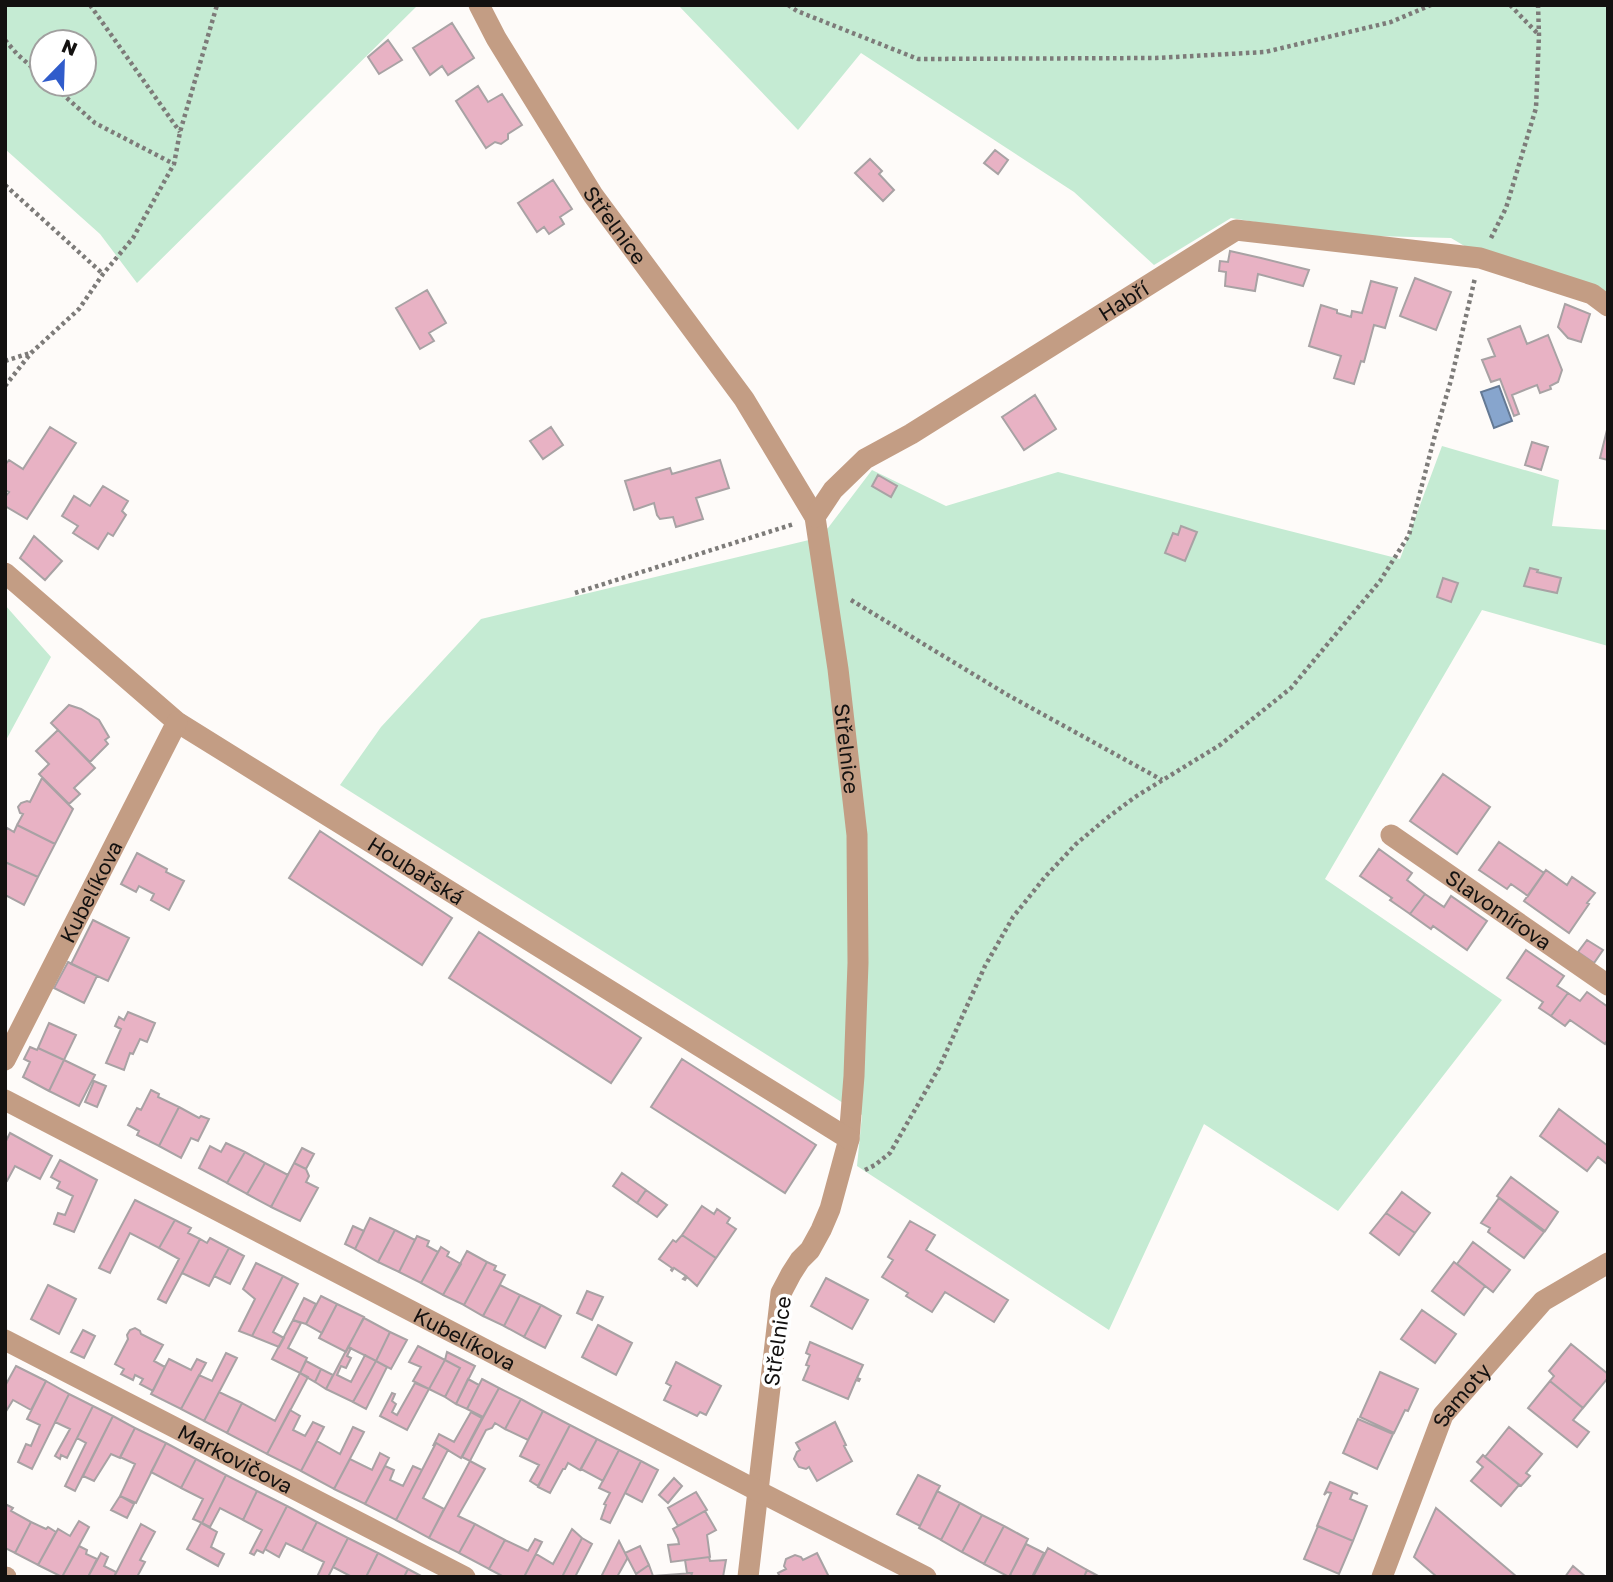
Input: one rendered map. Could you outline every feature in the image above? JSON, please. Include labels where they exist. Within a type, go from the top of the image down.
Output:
[{"type":"street","name":"Střelnice","points":[[479,5],[496,38],[593,195],[744,399],[815,517],[838,670],[857,835],[858,963],[854,1076],[849,1139],[830,1209],[810,1250],[795,1267],[781,1293],[748,1577]]},
{"type":"street","name":"Habří","points":[[815,517],[833,490],[865,459],[922,428],[1236,230],[1480,258],[1592,295],[1608,306]]},
{"type":"street","name":"Houbařská","points":[[5,573],[177,722],[849,1139]]},
{"type":"street","name":"Kubelíkova","points":[[5,1060],[177,722]]},
{"type":"street","name":"Slavomírova","points":[[1391,835],[1608,985]]},
{"type":"street","name":"Kubelíkova","points":[[5,1100],[926,1577]]},
{"type":"street","name":"Samoty","points":[[1382,1577],[1443,1415],[1543,1300],[1608,1263]]},
{"type":"street","name":"Markovičova","points":[[5,1340],[465,1577]]},
{"type":"path","points":[[90,5],[180,132]]},
{"type":"path","points":[[5,386],[31,353],[79,309],[103,274],[133,239],[174,164],[180,132],[217,5]]},
{"type":"path","points":[[788,5],[918,59],[1142,58],[1265,52],[1391,22],[1431,5]]},
{"type":"path","points":[[1510,5],[1539,35]]},
{"type":"path","points":[[838,1182],[875,1166],[890,1153],[939,1068],[985,966],[1013,918],[1045,877],[1076,844],[1135,797],[1220,745],[1290,688],[1380,581],[1409,535],[1451,380],[1480,258],[1506,208],[1536,108],[1538,5]]},
{"type":"path","points":[[5,40],[28,64]]},
{"type":"path","points":[[67,98],[95,123],[174,164]]},
{"type":"path","points":[[5,185],[103,274]]},
{"type":"path","points":[[5,360],[31,353]]},
{"type":"path","points":[[575,593],[815,517]]},
{"type":"path","points":[[825,584],[1006,694],[1163,780]]},
{"type":"green space","points":[[5,5],[418,5],[137,283],[100,234],[5,149]]},
{"type":"green space","points":[[678,5],[1608,5],[1608,298],[1495,264],[1451,238],[1335,235],[1231,218],[1154,265],[1074,192],[861,53],[798,130]]},
{"type":"green space","points":[[1442,446],[1559,480],[1552,526],[1608,530],[1608,646],[1482,610],[1325,879],[1502,1000],[1338,1211],[1204,1124],[1109,1330],[857,1166],[862,1115],[340,785],[381,727],[481,619],[809,540],[828,528],[872,470],[946,506],[1058,472],[1400,559]]},
{"type":"green space","points":[[5,605],[51,657],[5,742]]},
{"type":"water","points":[[1499,386],[1512,421],[1494,428],[1481,392]]},
{"type":"building","points":[[452,23],[474,58],[448,75],[442,66],[430,75],[413,48]]},
{"type":"building","points":[[388,40],[402,60],[379,74],[368,57]]},
{"type":"building","points":[[478,86],[488,102],[502,94],[522,125],[508,134],[508,139],[501,144],[495,142],[486,148],[456,101]]},
{"type":"building","points":[[995,150],[1008,160],[998,174],[984,163]]},
{"type":"building","points":[[870,159],[882,171],[879,174],[894,190],[883,201],[855,173]]},
{"type":"building","points":[[553,180],[572,209],[560,217],[564,224],[549,234],[544,227],[537,232],[518,203]]},
{"type":"building","points":[[1230,251],[1309,270],[1303,286],[1258,274],[1255,291],[1225,286],[1226,272],[1219,271],[1220,261],[1228,262]]},
{"type":"building","points":[[1415,278],[1451,292],[1436,330],[1400,316]]},
{"type":"building","points":[[1371,281],[1397,288],[1385,328],[1374,325],[1364,362],[1361,361],[1354,384],[1334,378],[1341,356],[1309,346],[1321,305],[1351,317],[1352,311],[1362,313]]},
{"type":"building","points":[[427,290],[446,323],[429,333],[434,341],[420,349],[396,308]]},
{"type":"building","points":[[1565,304],[1590,314],[1581,342],[1568,338],[1558,327]]},
{"type":"building","points":[[1520,326],[1527,344],[1548,335],[1562,370],[1558,382],[1550,386],[1551,389],[1540,393],[1537,385],[1512,395],[1519,414],[1514,416],[1500,379],[1491,382],[1482,360],[1495,356],[1488,339]]},
{"type":"building","points":[[1035,395],[1056,429],[1024,450],[1002,417]]},
{"type":"building","points":[[1608,426],[1608,460],[1600,458]]},
{"type":"building","points":[[50,427],[76,443],[27,519],[5,506],[5,497],[9,492],[5,490],[5,465],[9,460],[23,469]]},
{"type":"building","points":[[551,427],[563,445],[543,459],[530,441]]},
{"type":"building","points":[[1532,442],[1548,447],[1541,470],[1525,465]]},
{"type":"building","points":[[720,460],[729,488],[696,498],[703,519],[676,527],[673,517],[660,519],[654,503],[634,510],[625,481],[670,468],[672,474]]},
{"type":"building","points":[[878,475],[897,486],[891,497],[872,486]]},
{"type":"building","points":[[103,486],[128,501],[122,511],[126,515],[113,536],[108,533],[98,549],[73,533],[78,526],[62,516],[74,496],[90,506]]},
{"type":"building","points":[[1181,526],[1197,532],[1185,561],[1165,553],[1173,533],[1178,535]]},
{"type":"building","points":[[34,536],[62,561],[45,580],[20,558]]},
{"type":"building","points":[[1530,568],[1561,578],[1557,593],[1524,586]]},
{"type":"building","points":[[1443,578],[1458,583],[1451,602],[1437,597]]},
{"type":"building","points":[[69,705],[99,720],[109,737],[105,740],[108,744],[90,762],[51,723]]},
{"type":"building","points":[[58,730],[95,768],[74,788],[80,794],[69,804],[39,774],[49,764],[36,751]]},
{"type":"building","points":[[1443,774],[1490,807],[1457,854],[1410,821]]},
{"type":"building","points":[[42,778],[73,809],[55,844],[17,825],[23,814],[18,807],[21,803],[30,802]]},
{"type":"building","points":[[17,825],[55,844],[38,877],[5,862],[5,832],[7,828],[14,832]]},
{"type":"building","points":[[320,831],[452,918],[422,965],[289,878]]},
{"type":"building","points":[[1499,842],[1544,873],[1528,896],[1511,884],[1507,889],[1479,870]]},
{"type":"building","points":[[1379,849],[1412,873],[1407,880],[1425,894],[1410,914],[1360,876]]},
{"type":"building","points":[[137,853],[184,881],[169,910],[151,900],[154,894],[139,886],[136,892],[121,884]]},
{"type":"building","points":[[5,862],[38,877],[24,905],[5,895]]},
{"type":"building","points":[[1546,870],[1567,885],[1572,877],[1595,893],[1569,933],[1524,901]]},
{"type":"building","points":[[1425,894],[1444,907],[1451,896],[1487,921],[1467,950],[1433,926],[1431,929],[1410,914]]},
{"type":"building","points":[[93,920],[129,938],[108,981],[71,964]]},
{"type":"building","points":[[479,932],[641,1038],[611,1083],[449,978]]},
{"type":"building","points":[[1587,940],[1603,950],[1594,963],[1578,952]]},
{"type":"building","points":[[1526,950],[1564,976],[1557,986],[1568,993],[1551,1016],[1539,1008],[1543,1002],[1507,978]]},
{"type":"building","points":[[68,962],[97,976],[84,1003],[54,988]]},
{"type":"building","points":[[1587,992],[1608,1007],[1608,1039],[1605,1044],[1570,1020],[1565,1026],[1551,1016],[1568,993],[1580,1001]]},
{"type":"building","points":[[128,1012],[155,1023],[147,1042],[140,1039],[133,1054],[130,1053],[124,1070],[106,1063],[121,1029],[115,1026],[119,1017],[124,1020]]},
{"type":"building","points":[[49,1023],[76,1035],[64,1060],[38,1048]]},
{"type":"building","points":[[30,1047],[64,1060],[49,1091],[23,1077],[30,1062],[24,1059]]},
{"type":"building","points":[[682,1059],[816,1145],[785,1193],[651,1107]]},
{"type":"building","points":[[64,1060],[95,1075],[79,1106],[49,1091]]},
{"type":"building","points":[[94,1081],[106,1086],[97,1107],[85,1102]]},
{"type":"building","points":[[151,1090],[159,1094],[158,1097],[179,1107],[159,1146],[137,1135],[139,1131],[128,1125],[137,1108],[141,1110]]},
{"type":"building","points":[[179,1107],[199,1118],[201,1116],[209,1119],[198,1141],[191,1138],[181,1158],[159,1146]]},
{"type":"building","points":[[1559,1109],[1608,1146],[1608,1165],[1598,1157],[1587,1171],[1540,1136]]},
{"type":"building","points":[[10,1133],[52,1156],[40,1179],[15,1166],[7,1181],[5,1180],[5,1143]]},
{"type":"building","points":[[226,1143],[245,1152],[227,1183],[199,1168],[210,1146],[221,1152]]},
{"type":"building","points":[[302,1148],[314,1154],[306,1169],[294,1163]]},
{"type":"building","points":[[245,1152],[265,1163],[247,1194],[227,1183]]},
{"type":"building","points":[[60,1160],[97,1180],[74,1232],[54,1224],[58,1213],[65,1215],[73,1196],[57,1188],[60,1182],[51,1177]]},
{"type":"building","points":[[265,1163],[288,1175],[271,1207],[247,1194]]},
{"type":"building","points":[[294,1163],[306,1169],[309,1176],[306,1182],[318,1188],[300,1221],[271,1207]]},
{"type":"building","points":[[622,1173],[646,1190],[637,1203],[613,1186]]},
{"type":"building","points":[[1511,1177],[1558,1212],[1545,1231],[1497,1196]]},
{"type":"building","points":[[646,1190],[667,1205],[657,1217],[637,1203]]},
{"type":"building","points":[[1402,1192],[1430,1213],[1415,1233],[1386,1213]]},
{"type":"building","points":[[1499,1198],[1544,1232],[1524,1258],[1488,1232],[1490,1228],[1481,1223]]},
{"type":"building","points":[[135,1200],[175,1220],[159,1248],[130,1233],[110,1273],[99,1268]]},
{"type":"building","points":[[702,1206],[714,1214],[717,1209],[730,1218],[727,1223],[736,1229],[716,1258],[682,1235]]},
{"type":"building","points":[[1386,1213],[1415,1233],[1399,1255],[1370,1233]]},
{"type":"building","points":[[370,1218],[395,1230],[378,1262],[355,1249]]},
{"type":"building","points":[[175,1220],[191,1228],[188,1233],[200,1239],[166,1303],[158,1299],[179,1259],[159,1248]]},
{"type":"building","points":[[910,1221],[935,1235],[926,1250],[1008,1300],[994,1322],[945,1292],[932,1312],[882,1277],[893,1260],[888,1257]]},
{"type":"building","points":[[353,1226],[364,1231],[355,1249],[345,1244]]},
{"type":"building","points":[[395,1230],[415,1240],[399,1272],[378,1262]]},
{"type":"building","points":[[682,1235],[716,1258],[697,1286],[687,1277],[683,1279],[686,1276],[674,1268],[672,1271],[672,1268],[659,1259],[673,1240],[676,1242]]},
{"type":"building","points":[[417,1236],[429,1241],[427,1246],[438,1252],[421,1283],[399,1272]]},
{"type":"building","points":[[210,1238],[229,1248],[209,1286],[182,1273],[200,1239],[207,1243]]},
{"type":"building","points":[[1473,1242],[1510,1270],[1493,1292],[1457,1264]]},
{"type":"building","points":[[441,1247],[449,1252],[447,1256],[461,1264],[443,1295],[421,1283]]},
{"type":"building","points":[[229,1248],[244,1256],[230,1284],[214,1276]]},
{"type":"building","points":[[467,1251],[487,1262],[464,1305],[443,1295]]},
{"type":"building","points":[[487,1262],[496,1266],[494,1270],[505,1275],[483,1316],[464,1305]]},
{"type":"building","points":[[1454,1262],[1485,1286],[1464,1315],[1432,1291]]},
{"type":"building","points":[[256,1263],[283,1276],[252,1336],[239,1331],[255,1299],[243,1289]]},
{"type":"building","points":[[283,1276],[298,1284],[273,1332],[284,1338],[279,1347],[252,1336]]},
{"type":"building","points":[[826,1278],[868,1300],[852,1329],[811,1306]]},
{"type":"building","points":[[48,1285],[76,1299],[59,1334],[31,1319]]},
{"type":"building","points":[[500,1285],[520,1295],[504,1326],[483,1316]]},
{"type":"building","points":[[587,1291],[603,1297],[592,1320],[577,1313]]},
{"type":"building","points":[[520,1295],[541,1305],[524,1337],[504,1326]]},
{"type":"building","points":[[321,1296],[337,1304],[322,1333],[306,1324]]},
{"type":"building","points":[[304,1298],[316,1304],[306,1324],[293,1320]]},
{"type":"building","points":[[337,1304],[364,1317],[346,1352],[319,1338]]},
{"type":"building","points":[[541,1305],[561,1316],[545,1348],[524,1337]]},
{"type":"building","points":[[1422,1310],[1456,1334],[1435,1363],[1401,1339]]},
{"type":"building","points":[[364,1318],[390,1332],[376,1361],[348,1347]]},
{"type":"building","points":[[293,1320],[301,1323],[288,1348],[307,1358],[300,1373],[272,1359]]},
{"type":"building","points":[[598,1325],[632,1343],[616,1375],[582,1357]]},
{"type":"building","points":[[135,1328],[163,1345],[154,1361],[165,1367],[153,1391],[140,1384],[143,1379],[135,1375],[133,1380],[121,1374],[124,1369],[115,1364],[128,1339],[127,1335]]},
{"type":"building","points":[[83,1330],[95,1336],[84,1358],[71,1352]]},
{"type":"building","points":[[390,1332],[407,1340],[391,1369],[376,1361]]},
{"type":"building","points":[[810,1342],[863,1365],[857,1378],[860,1379],[856,1380],[848,1399],[803,1380],[809,1366],[806,1365],[810,1355],[806,1353]]},
{"type":"building","points":[[1571,1344],[1608,1374],[1608,1378],[1583,1408],[1550,1381],[1554,1376],[1549,1371]]},
{"type":"building","points":[[418,1346],[445,1360],[429,1389],[413,1381],[421,1367],[409,1362]]},
{"type":"building","points":[[348,1347],[351,1348],[347,1356],[351,1358],[346,1368],[341,1366],[337,1375],[351,1382],[365,1355],[376,1361],[353,1402],[326,1389]]},
{"type":"building","points":[[447,1352],[475,1366],[456,1404],[445,1397],[460,1368],[445,1360]]},
{"type":"building","points":[[226,1353],[237,1358],[204,1421],[181,1409],[199,1375],[212,1381]]},
{"type":"building","points":[[169,1359],[191,1370],[197,1359],[206,1363],[181,1409],[151,1394]]},
{"type":"building","points":[[445,1360],[460,1368],[445,1397],[429,1389]]},
{"type":"building","points":[[306,1361],[321,1369],[315,1382],[300,1373]]},
{"type":"building","points":[[376,1361],[387,1367],[366,1409],[353,1402]]},
{"type":"building","points":[[676,1362],[721,1386],[706,1415],[700,1412],[697,1416],[664,1400],[671,1386],[666,1383]]},
{"type":"building","points":[[16,1366],[46,1381],[31,1410],[13,1400],[5,1413],[5,1386]]},
{"type":"building","points":[[321,1369],[333,1375],[326,1389],[315,1382]]},
{"type":"building","points":[[1380,1372],[1418,1389],[1394,1433],[1360,1417]]},
{"type":"building","points":[[300,1373],[308,1377],[267,1454],[227,1433],[242,1403],[275,1421]]},
{"type":"building","points":[[468,1379],[479,1385],[467,1409],[456,1404]]},
{"type":"building","points":[[482,1379],[499,1388],[483,1417],[467,1409]]},
{"type":"building","points":[[46,1381],[69,1394],[32,1469],[18,1462],[26,1444],[31,1446],[40,1425],[27,1419]]},
{"type":"building","points":[[1550,1381],[1583,1408],[1573,1420],[1589,1432],[1577,1447],[1528,1408]]},
{"type":"building","points":[[415,1383],[429,1389],[407,1430],[380,1416],[392,1393],[395,1394],[392,1401],[396,1404],[392,1412],[397,1415]]},
{"type":"building","points":[[499,1388],[521,1399],[505,1429],[495,1423],[492,1428],[486,1430],[470,1461],[462,1457]]},
{"type":"building","points":[[219,1392],[242,1403],[227,1433],[204,1421]]},
{"type":"building","points":[[69,1394],[93,1406],[67,1458],[61,1455],[60,1459],[55,1456],[70,1429],[55,1422]]},
{"type":"building","points":[[521,1399],[543,1411],[528,1440],[505,1429]]},
{"type":"building","points":[[93,1406],[113,1416],[75,1491],[65,1486],[86,1443],[77,1438]]},
{"type":"building","points":[[290,1410],[300,1416],[293,1430],[305,1436],[313,1422],[324,1427],[301,1471],[267,1454]]},
{"type":"building","points":[[543,1411],[570,1425],[538,1486],[530,1481],[539,1465],[520,1456]]},
{"type":"building","points":[[471,1412],[482,1418],[461,1458],[434,1444],[439,1434],[454,1442]]},
{"type":"building","points":[[113,1416],[135,1428],[120,1458],[111,1454],[94,1481],[83,1476]]},
{"type":"building","points":[[1358,1419],[1393,1434],[1377,1469],[1343,1453]]},
{"type":"building","points":[[835,1422],[852,1461],[817,1481],[809,1467],[799,1467],[794,1459],[800,1450],[796,1443]]},
{"type":"building","points":[[570,1425],[597,1439],[580,1470],[568,1463],[550,1493],[538,1487]]},
{"type":"building","points":[[353,1427],[364,1432],[334,1489],[301,1471],[317,1441],[340,1454]]},
{"type":"building","points":[[1509,1427],[1542,1454],[1526,1473],[1530,1476],[1521,1486],[1485,1457]]},
{"type":"building","points":[[135,1428],[166,1443],[136,1503],[120,1496],[135,1464],[120,1457]]},
{"type":"building","points":[[597,1439],[619,1450],[603,1481],[581,1469]]},
{"type":"building","points":[[166,1443],[196,1459],[181,1488],[151,1472]]},
{"type":"building","points":[[436,1443],[448,1450],[423,1498],[444,1509],[429,1538],[396,1520]]},
{"type":"building","points":[[619,1450],[641,1461],[610,1523],[601,1519],[610,1493],[599,1488]]},
{"type":"building","points":[[380,1453],[389,1458],[365,1504],[334,1489],[350,1459],[372,1470]]},
{"type":"building","points":[[1483,1455],[1519,1485],[1501,1506],[1471,1481],[1483,1467],[1477,1462]]},
{"type":"building","points":[[196,1459],[226,1475],[202,1523],[193,1519],[203,1499],[181,1488]]},
{"type":"building","points":[[470,1461],[485,1469],[458,1516],[475,1524],[459,1553],[429,1538]]},
{"type":"building","points":[[641,1461],[658,1470],[642,1502],[625,1493]]},
{"type":"building","points":[[385,1466],[394,1470],[390,1480],[403,1486],[413,1466],[422,1470],[396,1520],[365,1504]]},
{"type":"building","points":[[226,1475],[257,1491],[243,1520],[220,1508],[210,1527],[202,1523]]},
{"type":"building","points":[[918,1475],[940,1486],[920,1526],[897,1514]]},
{"type":"building","points":[[674,1478],[682,1486],[668,1503],[659,1495]]},
{"type":"building","points":[[1330,1482],[1358,1494],[1353,1492],[1350,1499],[1367,1506],[1353,1541],[1317,1526],[1331,1493],[1324,1495]]},
{"type":"building","points":[[257,1491],[287,1506],[263,1553],[257,1550],[254,1555],[250,1553],[262,1530],[243,1520]]},
{"type":"building","points":[[937,1491],[960,1503],[941,1540],[919,1528]]},
{"type":"building","points":[[696,1492],[707,1510],[678,1526],[668,1508]]},
{"type":"building","points":[[120,1496],[134,1504],[127,1518],[111,1510]]},
{"type":"building","points":[[960,1503],[982,1515],[962,1552],[941,1540]]},
{"type":"building","points":[[5,1504],[13,1508],[11,1511],[31,1522],[15,1553],[5,1548]]},
{"type":"building","points":[[287,1506],[317,1522],[302,1551],[286,1543],[279,1557],[265,1549]]},
{"type":"building","points":[[1436,1508],[1517,1577],[1437,1577],[1414,1557]]},
{"type":"building","points":[[705,1511],[716,1530],[707,1535],[710,1557],[671,1562],[668,1545],[679,1544],[673,1529]]},
{"type":"building","points":[[982,1515],[1004,1526],[984,1564],[962,1552]]},
{"type":"building","points":[[79,1521],[89,1527],[62,1577],[38,1565],[58,1529],[70,1536]]},
{"type":"building","points":[[31,1522],[56,1532],[38,1565],[15,1553]]},
{"type":"building","points":[[317,1522],[348,1538],[328,1577],[317,1577],[324,1562],[302,1551]]},
{"type":"building","points":[[201,1523],[217,1532],[211,1547],[224,1554],[218,1566],[187,1549]]},
{"type":"building","points":[[141,1524],[155,1532],[140,1560],[145,1562],[137,1577],[114,1577]]},
{"type":"building","points":[[475,1524],[505,1540],[489,1569],[459,1553]]},
{"type":"building","points":[[1004,1526],[1028,1539],[1009,1577],[984,1564]]},
{"type":"building","points":[[1318,1526],[1353,1541],[1339,1574],[1304,1559]]},
{"type":"building","points":[[572,1529],[582,1538],[562,1577],[524,1577],[536,1554],[553,1564]]},
{"type":"building","points":[[348,1538],[378,1553],[366,1577],[352,1577],[333,1567]]},
{"type":"building","points":[[582,1538],[592,1544],[575,1577],[562,1577]]},
{"type":"building","points":[[535,1539],[542,1542],[524,1577],[504,1577],[489,1569],[505,1540],[528,1551]]},
{"type":"building","points":[[619,1541],[627,1559],[617,1577],[601,1577]]},
{"type":"building","points":[[1026,1544],[1044,1553],[1032,1577],[1014,1577],[1010,1575]]},
{"type":"building","points":[[79,1546],[87,1550],[86,1554],[97,1559],[88,1577],[62,1577]]},
{"type":"building","points":[[640,1546],[649,1565],[636,1574],[625,1553]]},
{"type":"building","points":[[1048,1548],[1087,1570],[1084,1577],[1033,1577]]},
{"type":"building","points":[[101,1553],[108,1557],[104,1566],[116,1572],[114,1577],[88,1577]]},
{"type":"building","points":[[378,1553],[408,1569],[404,1577],[366,1577]]},
{"type":"building","points":[[817,1553],[829,1577],[780,1577],[778,1573],[786,1569],[786,1559],[795,1555],[803,1560]]},
{"type":"building","points":[[709,1557],[710,1561],[726,1560],[723,1577],[691,1577],[692,1573],[687,1573],[685,1560]]},
{"type":"building","points":[[649,1565],[653,1576],[692,1573],[691,1577],[637,1577],[636,1574]]},
{"type":"building","points":[[1573,1566],[1586,1577],[1565,1577]]},
{"type":"building","points":[[408,1569],[423,1577],[404,1577]]},
{"type":"building","points":[[1087,1570],[1100,1577],[1084,1577]]}]
